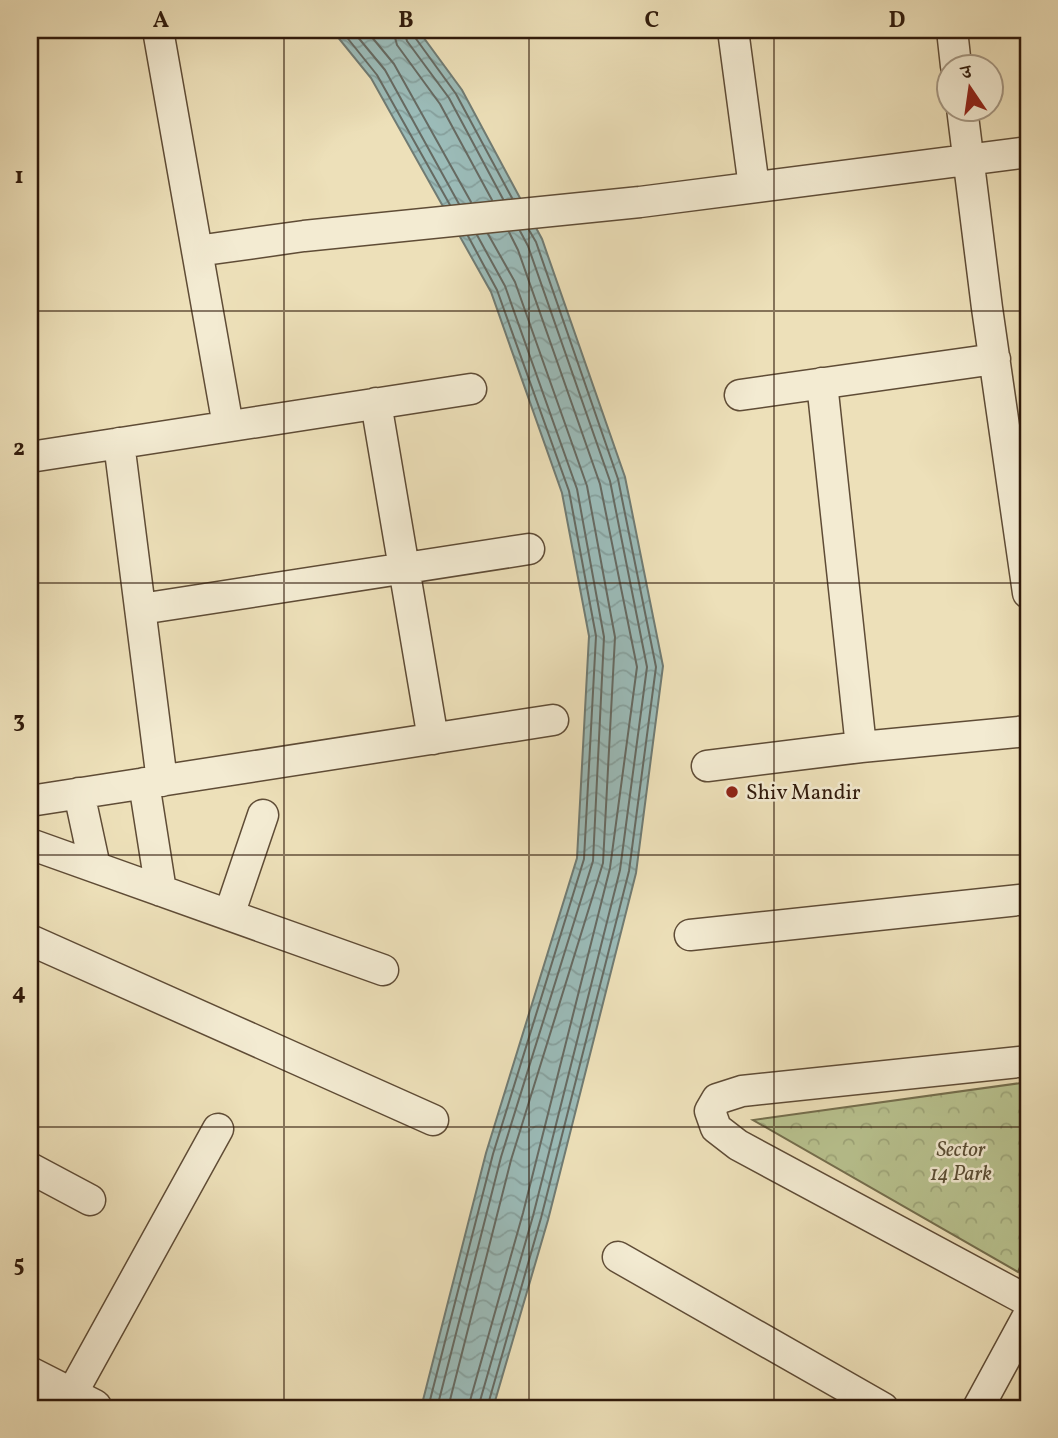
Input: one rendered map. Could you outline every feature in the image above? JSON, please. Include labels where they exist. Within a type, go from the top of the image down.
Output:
[{"type":"street","points":[[158,30],[228,426]]},
{"type":"street","points":[[733,30],[754,187]]},
{"type":"street","points":[[951,30],[954,52]]},
{"type":"street","points":[[964,122],[1028,593]]},
{"type":"street","points":[[197,251],[304,236],[640,202],[1028,152]]},
{"type":"street","points":[[740,395],[995,359]]},
{"type":"street","points":[[822,383],[861,747]]},
{"type":"street","points":[[30,457],[471,388]]},
{"type":"street","points":[[376,403],[433,739]]},
{"type":"street","points":[[119,443],[141,609],[161,891]]},
{"type":"street","points":[[141,609],[529,549]]},
{"type":"street","points":[[30,801],[553,720]]},
{"type":"street","points":[[707,766],[861,747],[1028,731]]},
{"type":"street","points":[[79,793],[95,867]]},
{"type":"street","points":[[229,915],[263,815]]},
{"type":"street","points":[[30,844],[383,970]]},
{"type":"street","points":[[690,935],[1028,899]]},
{"type":"street","points":[[30,940],[433,1121]]},
{"type":"street","points":[[1028,1061],[742,1091],[717,1099],[710,1111],[716,1128],[738,1145],[1028,1301]]},
{"type":"street","points":[[30,1376],[82,1402],[218,1129]]},
{"type":"street","points":[[30,1168],[90,1200]]},
{"type":"street","points":[[618,1257],[883,1408]]},
{"type":"street","points":[[978,1408],[1028,1316]]},
{"type":"green space","name":"Sector 14 Park","points":[[1028,1082],[1028,1250],[1018,1272],[753,1120]]},
{"type":"water","points":[[332,30],[418,30],[462,90],[542,239],[625,477],[663,666],[636,873],[548,1220],[493,1408],[421,1408],[486,1153],[577,858],[589,636],[562,493],[491,292],[371,78]]},
{"type":"place","name":"Shiv Mandir","points":[[732,792]]}]
